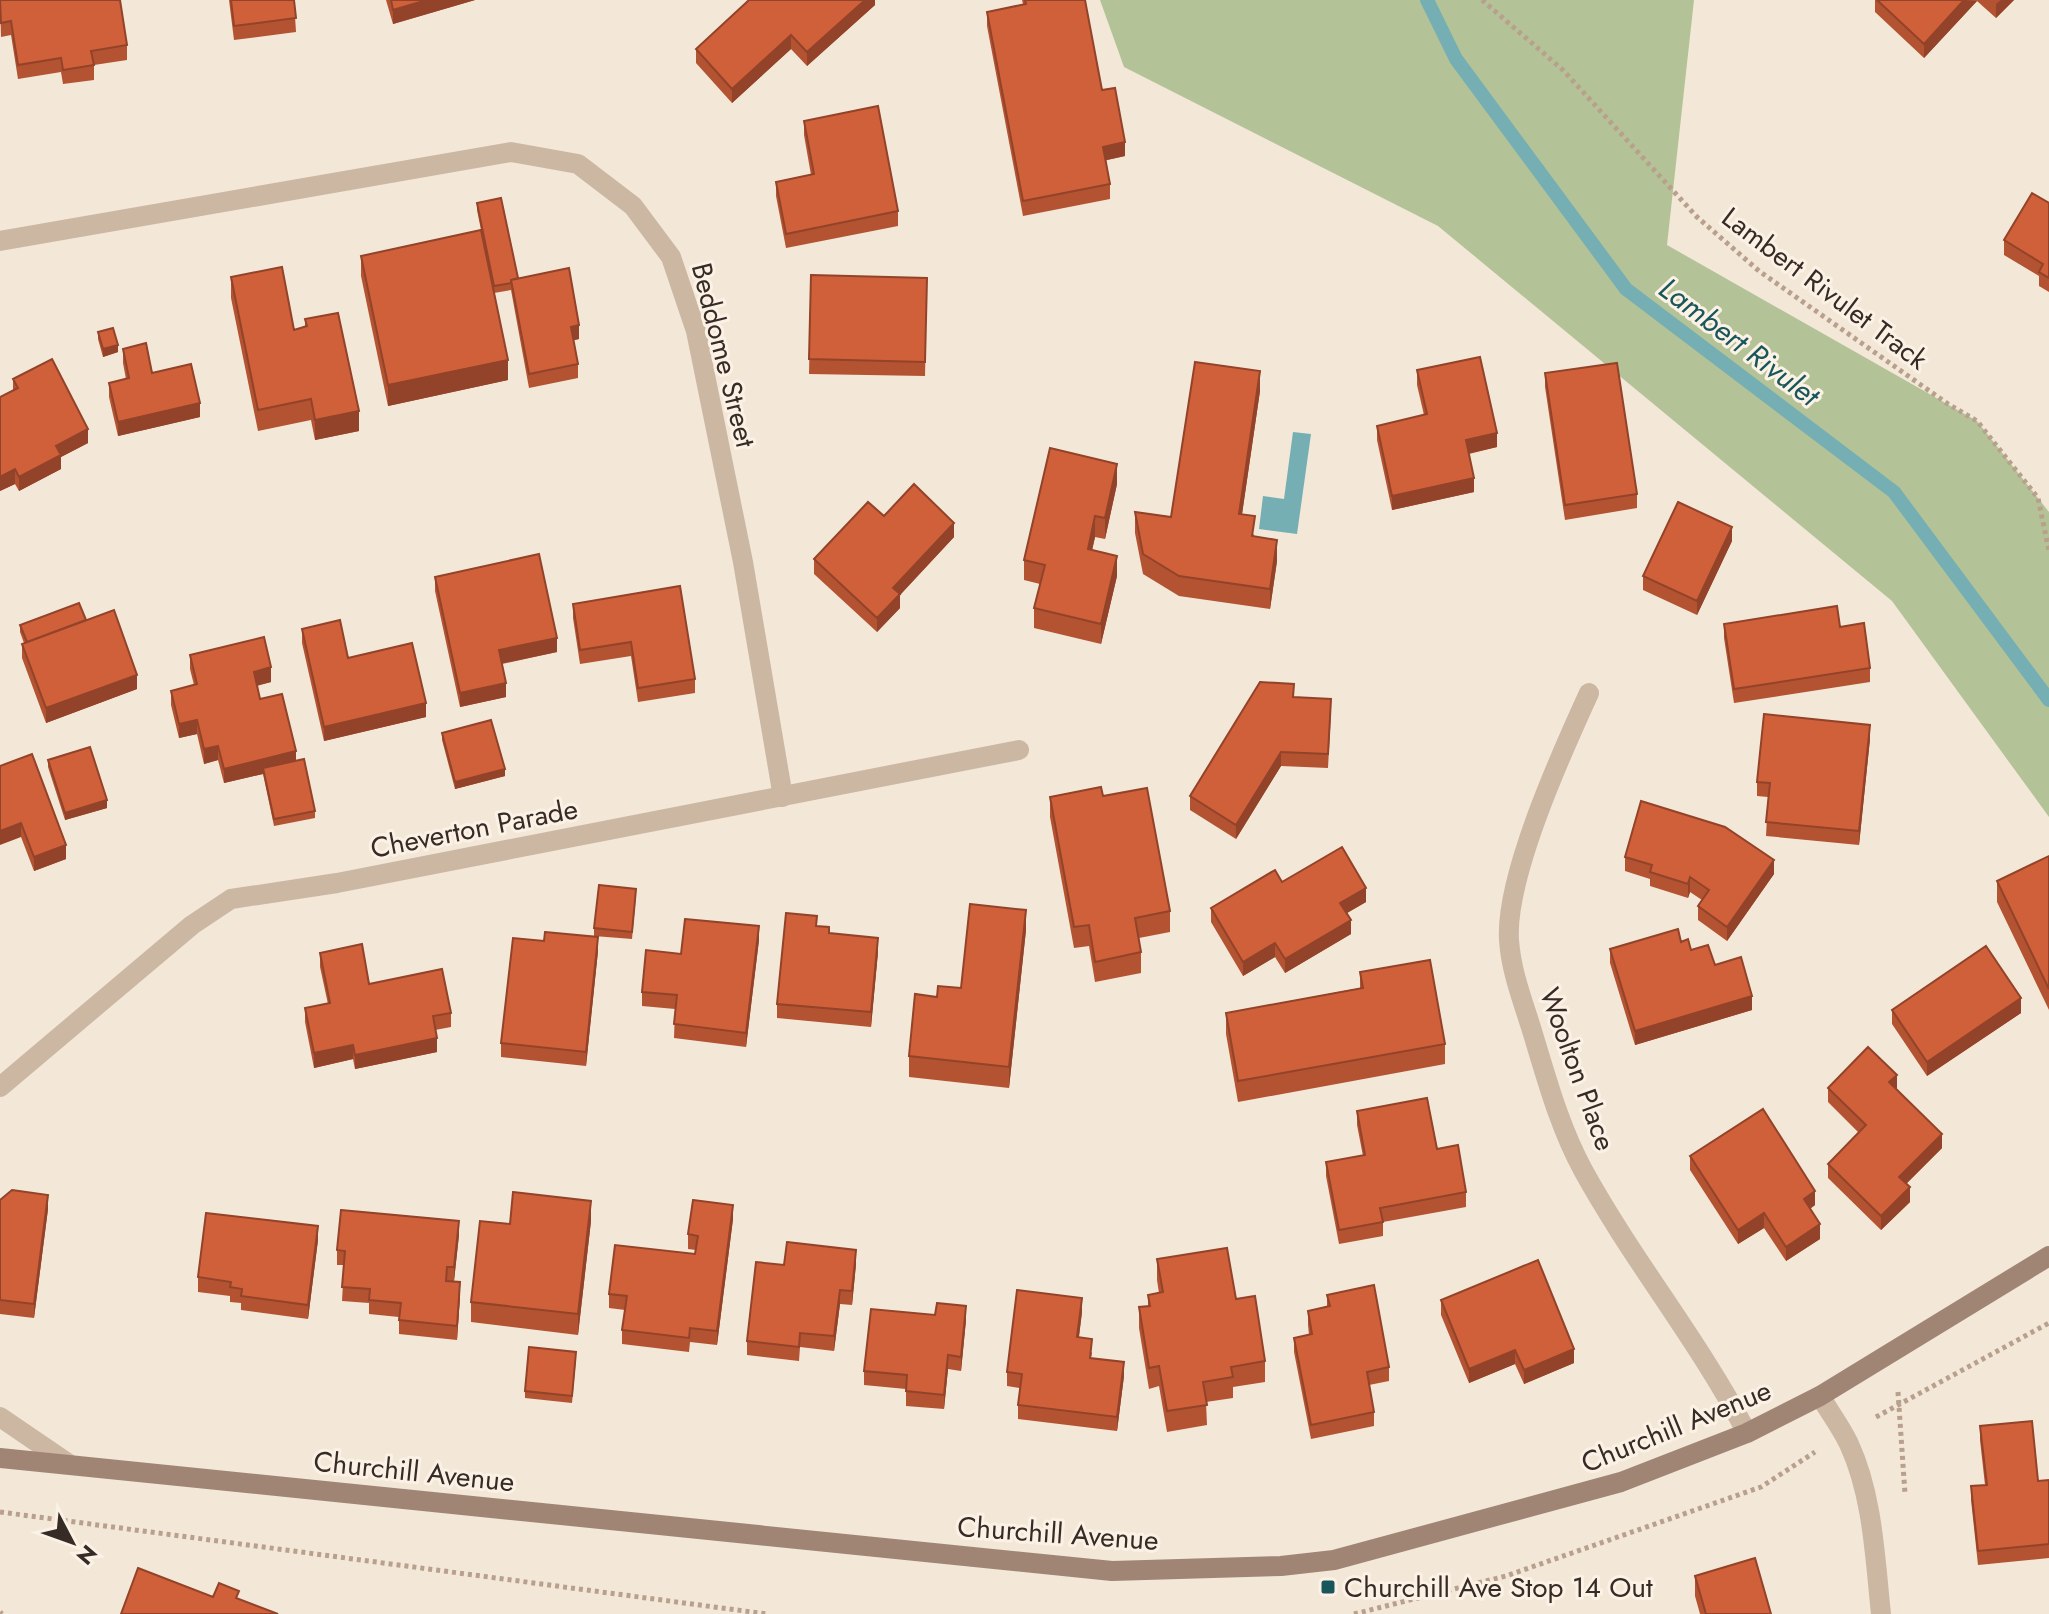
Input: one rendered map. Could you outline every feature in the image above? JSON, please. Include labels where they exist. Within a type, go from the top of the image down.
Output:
[{"type":"street","name":"Beddome Street","points":[[0,241],[511,152],[578,164],[633,206],[671,257],[696,331],[743,562],[783,797]]},
{"type":"street","name":"Woolton Place","points":[[1589,693],[1554,771],[1517,881],[1508,938],[1515,977],[1556,1108],[1583,1170],[1724,1389],[1747,1433]]},
{"type":"street","name":"Cheverton Parade","points":[[0,1087],[192,925],[231,899],[337,883],[1019,750]]},
{"type":"street","name":"Churchill Avenue","points":[[0,1458],[1112,1571],[1281,1566],[1334,1560],[1621,1482],[1747,1433],[1820,1396],[2049,1256]]},
{"type":"street","points":[[1820,1396],[1843,1435],[1862,1484],[1873,1541],[1881,1614]]},
{"type":"street","points":[[0,1417],[69,1464]]},
{"type":"path","name":"Lambert Rivulet Track","points":[[1482,0],[1563,70],[1697,217],[1759,271],[1977,421],[2038,498],[2049,551]]},
{"type":"path","points":[[1354,1614],[1506,1576],[1761,1487],[1843,1435],[2049,1323]]},
{"type":"path","points":[[1894,1350],[1905,1495]]},
{"type":"path","points":[[0,1512],[767,1614]]},
{"type":"green space","points":[[1100,0],[1694,0],[1667,245],[1977,421],[2049,512],[2049,817],[1892,601],[1438,226],[1124,67]]},
{"type":"water","points":[[1293,432],[1311,434],[1297,534],[1259,529],[1263,496],[1284,499]]},
{"type":"building","points":[[0,0],[120,0],[127,45],[91,51],[94,65],[63,70],[61,58],[18,65],[11,21],[1,23]]},
{"type":"building","points":[[231,0],[294,0],[296,18],[234,26]]},
{"type":"building","points":[[391,0],[427,0],[393,10]]},
{"type":"building","points":[[749,0],[865,0],[807,52],[791,35],[732,89],[696,49]]},
{"type":"building","points":[[1025,0],[1085,0],[1102,90],[1115,88],[1125,142],[1103,147],[1110,184],[1023,201],[987,12],[1026,4]]},
{"type":"building","points":[[1877,0],[1964,0],[1924,44]]},
{"type":"building","points":[[878,106],[898,211],[786,234],[776,182],[814,174],[804,121]]},
{"type":"building","points":[[2032,193],[2049,203],[2049,278],[2039,272],[2043,264],[2004,240]]},
{"type":"building","points":[[501,198],[518,278],[511,280],[511,283],[494,286],[477,203]]},
{"type":"building","points":[[481,230],[508,360],[388,385],[361,256]]},
{"type":"building","points":[[282,267],[294,330],[307,326],[305,319],[338,313],[359,411],[315,420],[311,399],[258,410],[231,277]]},
{"type":"building","points":[[569,268],[579,325],[571,327],[578,364],[529,374],[511,280]]},
{"type":"building","points":[[811,275],[927,278],[925,362],[809,359]]},
{"type":"building","points":[[113,328],[118,345],[103,349],[98,332]]},
{"type":"building","points":[[146,343],[152,373],[191,364],[200,403],[118,422],[109,383],[129,378],[123,349]]},
{"type":"building","points":[[1480,357],[1497,433],[1466,440],[1474,478],[1392,496],[1377,426],[1427,414],[1417,370]]},
{"type":"building","points":[[52,359],[88,429],[56,446],[61,455],[19,477],[15,469],[0,477],[0,397],[18,388],[13,379]]},
{"type":"building","points":[[1195,362],[1260,371],[1239,514],[1255,516],[1252,536],[1277,540],[1270,589],[1179,576],[1143,554],[1135,512],[1171,517]]},
{"type":"building","points":[[1617,363],[1637,494],[1565,505],[1545,373]]},
{"type":"building","points":[[1050,448],[1117,464],[1105,518],[1095,516],[1088,549],[1117,556],[1101,624],[1034,608],[1045,565],[1024,560]]},
{"type":"building","points":[[914,484],[954,523],[893,588],[900,594],[877,618],[814,559],[868,502],[884,516]]},
{"type":"building","points":[[1678,502],[1732,527],[1697,601],[1643,576]]},
{"type":"building","points":[[539,554],[557,638],[499,650],[506,683],[460,693],[435,577]]},
{"type":"building","points":[[680,586],[695,679],[638,688],[631,642],[580,650],[573,604]]},
{"type":"building","points":[[79,603],[86,620],[27,642],[20,625]]},
{"type":"building","points":[[1837,606],[1840,627],[1864,623],[1870,668],[1734,689],[1724,624]]},
{"type":"building","points":[[114,610],[137,675],[46,708],[22,644]]},
{"type":"building","points":[[340,620],[348,658],[412,643],[426,703],[324,727],[302,629]]},
{"type":"building","points":[[264,637],[271,667],[254,672],[260,699],[282,694],[296,751],[224,769],[218,746],[204,749],[197,720],[179,724],[171,691],[197,684],[190,655]]},
{"type":"building","points":[[1260,682],[1294,684],[1293,697],[1331,699],[1328,754],[1281,752],[1236,825],[1190,796]]},
{"type":"building","points":[[1764,714],[1870,725],[1859,831],[1766,822],[1770,783],[1757,782]]},
{"type":"building","points":[[491,720],[505,769],[455,782],[442,733]]},
{"type":"building","points":[[90,747],[107,800],[65,813],[48,760]]},
{"type":"building","points":[[32,754],[66,845],[34,857],[21,823],[0,831],[0,766]]},
{"type":"building","points":[[304,759],[315,811],[274,819],[263,768]]},
{"type":"building","points":[[1101,787],[1103,796],[1147,788],[1170,911],[1135,918],[1141,952],[1095,962],[1089,925],[1074,927],[1050,797]]},
{"type":"building","points":[[1641,801],[1725,827],[1774,860],[1727,927],[1698,906],[1709,890],[1690,877],[1688,884],[1650,872],[1652,865],[1625,857]]},
{"type":"building","points":[[1342,847],[1366,888],[1340,903],[1351,920],[1285,959],[1275,943],[1243,962],[1211,908],[1275,870],[1282,882]]},
{"type":"building","points":[[2049,856],[2049,989],[1997,881]]},
{"type":"building","points":[[599,885],[636,889],[632,932],[594,928]]},
{"type":"building","points":[[970,904],[1026,910],[1009,1067],[909,1056],[915,994],[937,997],[938,986],[961,988]]},
{"type":"building","points":[[786,913],[817,916],[816,926],[829,927],[829,933],[878,938],[871,1012],[777,1004]]},
{"type":"building","points":[[685,919],[759,926],[746,1033],[674,1024],[677,995],[642,992],[646,950],[681,954]]},
{"type":"building","points":[[1678,929],[1681,942],[1688,939],[1691,950],[1708,945],[1715,965],[1741,957],[1752,996],[1635,1031],[1610,949]]},
{"type":"building","points":[[545,932],[598,937],[586,1052],[501,1043],[513,938],[544,941]]},
{"type":"building","points":[[362,944],[369,984],[442,969],[451,1013],[433,1016],[437,1038],[355,1055],[353,1045],[314,1053],[305,1008],[330,1003],[320,953]]},
{"type":"building","points":[[1986,946],[2021,998],[1927,1062],[1892,1010]]},
{"type":"building","points":[[1430,960],[1445,1044],[1238,1081],[1226,1013],[1363,988],[1360,972]]},
{"type":"building","points":[[1868,1047],[1897,1075],[1889,1082],[1942,1134],[1899,1177],[1910,1187],[1881,1216],[1828,1164],[1866,1125],[1828,1088]]},
{"type":"building","points":[[1427,1098],[1437,1149],[1458,1145],[1466,1192],[1380,1208],[1383,1222],[1339,1230],[1326,1162],[1365,1155],[1357,1111]]},
{"type":"building","points":[[1763,1109],[1815,1191],[1804,1199],[1820,1224],[1786,1247],[1764,1213],[1738,1230],[1690,1156]]},
{"type":"building","points":[[12,1190],[48,1195],[34,1304],[0,1300],[0,1200]]},
{"type":"building","points":[[513,1192],[591,1201],[578,1314],[471,1302],[480,1221],[510,1224]]},
{"type":"building","points":[[693,1200],[733,1205],[717,1331],[690,1328],[689,1338],[622,1330],[627,1296],[609,1294],[615,1245],[695,1254],[698,1236],[688,1234]]},
{"type":"building","points":[[341,1210],[459,1221],[454,1267],[447,1267],[446,1281],[460,1282],[457,1326],[399,1320],[401,1303],[369,1300],[370,1289],[342,1287],[345,1251],[337,1250]]},
{"type":"building","points":[[206,1213],[318,1226],[308,1305],[241,1296],[242,1289],[230,1287],[231,1282],[198,1277]]},
{"type":"building","points":[[787,1242],[856,1250],[852,1291],[840,1290],[834,1336],[800,1333],[799,1347],[747,1341],[756,1262],[784,1265]]},
{"type":"building","points":[[1227,1248],[1236,1299],[1255,1296],[1265,1361],[1231,1367],[1233,1377],[1203,1382],[1207,1405],[1167,1411],[1159,1366],[1149,1368],[1139,1307],[1150,1306],[1148,1295],[1163,1292],[1157,1259]]},
{"type":"building","points":[[1538,1260],[1574,1349],[1524,1370],[1515,1350],[1469,1369],[1441,1300]]},
{"type":"building","points":[[1374,1285],[1389,1367],[1367,1372],[1374,1412],[1311,1425],[1294,1338],[1312,1334],[1308,1311],[1330,1306],[1327,1295]]},
{"type":"building","points":[[1017,1290],[1082,1298],[1077,1337],[1092,1339],[1090,1358],[1124,1362],[1117,1417],[1018,1405],[1022,1374],[1007,1372]]},
{"type":"building","points":[[937,1303],[966,1306],[961,1357],[948,1355],[944,1395],[906,1391],[907,1375],[864,1371],[871,1309],[935,1315]]},
{"type":"building","points":[[529,1347],[576,1352],[572,1396],[525,1391]]},
{"type":"building","points":[[2032,1421],[2038,1481],[2049,1480],[2049,1544],[1978,1551],[1971,1486],[1987,1485],[1980,1426]]},
{"type":"building","points":[[1755,1558],[1771,1614],[1706,1614],[1695,1576]]},
{"type":"building","points":[[138,1568],[213,1597],[219,1583],[239,1591],[236,1598],[278,1614],[121,1614]]},
{"type":"waterway","name":"Lambert Rivulet","points":[[1427,0],[1456,59],[1626,289],[1894,492],[2049,700]]},
{"type":"place","name":"Churchill Ave Stop 14 Out","points":[[1328,1587]]}]
